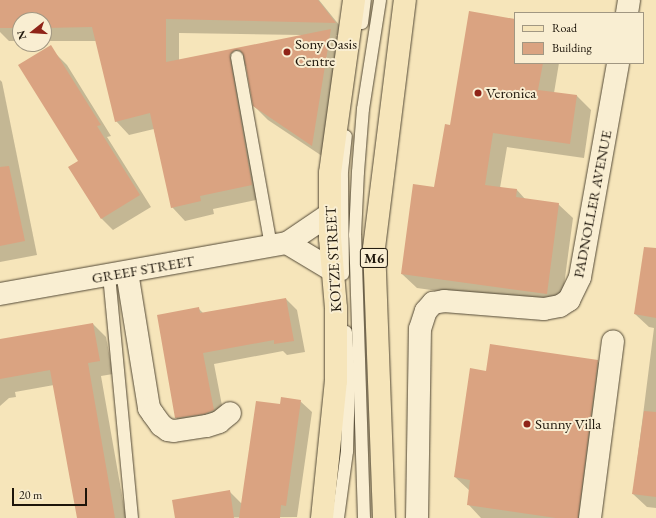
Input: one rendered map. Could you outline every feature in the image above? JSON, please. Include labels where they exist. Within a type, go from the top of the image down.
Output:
[{"type":"main road","name":"KOTZE STREET","points":[[322,518],[336,381],[336,308],[332,270],[330,172],[354,0]]},
{"type":"main road","name":"M6","points":[[384,518],[374,248],[405,0]]},
{"type":"street","points":[[626,12],[629,0]]},
{"type":"street","name":"PADNOLLER AVENUE","points":[[417,518],[420,329],[426,311],[434,303],[444,301],[544,309],[560,306],[569,300],[580,277],[618,64]]},
{"type":"street","name":"GREEF STREET","points":[[0,294],[279,244],[330,214]]},
{"type":"street","points":[[279,244],[332,270]]},
{"type":"street","points":[[118,273],[149,408],[153,414],[168,430],[174,431],[207,426],[219,422],[230,413]]},
{"type":"street","points":[[590,518],[613,341]]},
{"type":"lane","name":"KOTZE STREET","points":[[338,518],[347,451],[349,379],[342,236],[342,172],[348,112],[365,0]]},
{"type":"lane","name":"KOTZE STREET","points":[[364,518],[355,234],[363,109],[380,0]]},
{"type":"lane","points":[[237,57],[279,244]]},
{"type":"lane","points":[[118,273],[132,518]]},
{"type":"building","points":[[0,0],[318,0],[336,23],[166,19],[166,62],[331,29],[312,146],[253,106],[244,56],[240,50],[235,50],[230,54],[230,58],[252,185],[200,196],[201,201],[171,208],[150,113],[115,122],[92,27],[52,28],[52,12],[12,12],[12,28],[0,28]]},
{"type":"building","points":[[469,11],[514,19],[514,64],[543,64],[538,90],[577,95],[570,144],[493,133],[485,185],[517,189],[516,197],[559,203],[547,294],[401,274],[413,184],[434,187],[445,124],[450,125]]},
{"type":"building","points":[[52,47],[101,125],[97,126],[140,195],[101,219],[68,167],[78,161],[18,65],[39,52],[52,52]]},
{"type":"building","points":[[9,166],[25,241],[0,246],[0,167]]},
{"type":"building","points":[[644,247],[656,248],[656,318],[634,314]]},
{"type":"building","points":[[286,298],[294,341],[274,344],[274,340],[203,353],[214,410],[204,414],[175,418],[157,315],[199,307],[200,313]]},
{"type":"building","points":[[93,323],[100,361],[88,363],[115,518],[77,518],[50,370],[0,379],[0,339]]},
{"type":"building","name":"Sunny Villa","points":[[490,344],[598,360],[578,518],[556,518],[467,505],[470,480],[454,477],[470,368],[486,371]]},
{"type":"building","points":[[281,397],[301,400],[286,506],[281,505],[280,518],[239,518],[256,401],[280,404]]},
{"type":"building","points":[[644,411],[656,412],[656,497],[632,494]]},
{"type":"building","points":[[230,490],[234,518],[175,518],[172,500]]},
{"type":"place","name":"Sony Oasis Centre","points":[[287,52]]},
{"type":"place","name":"Veronica","points":[[478,93]]},
{"type":"place","name":"Sunny Villa","points":[[527,424]]}]
